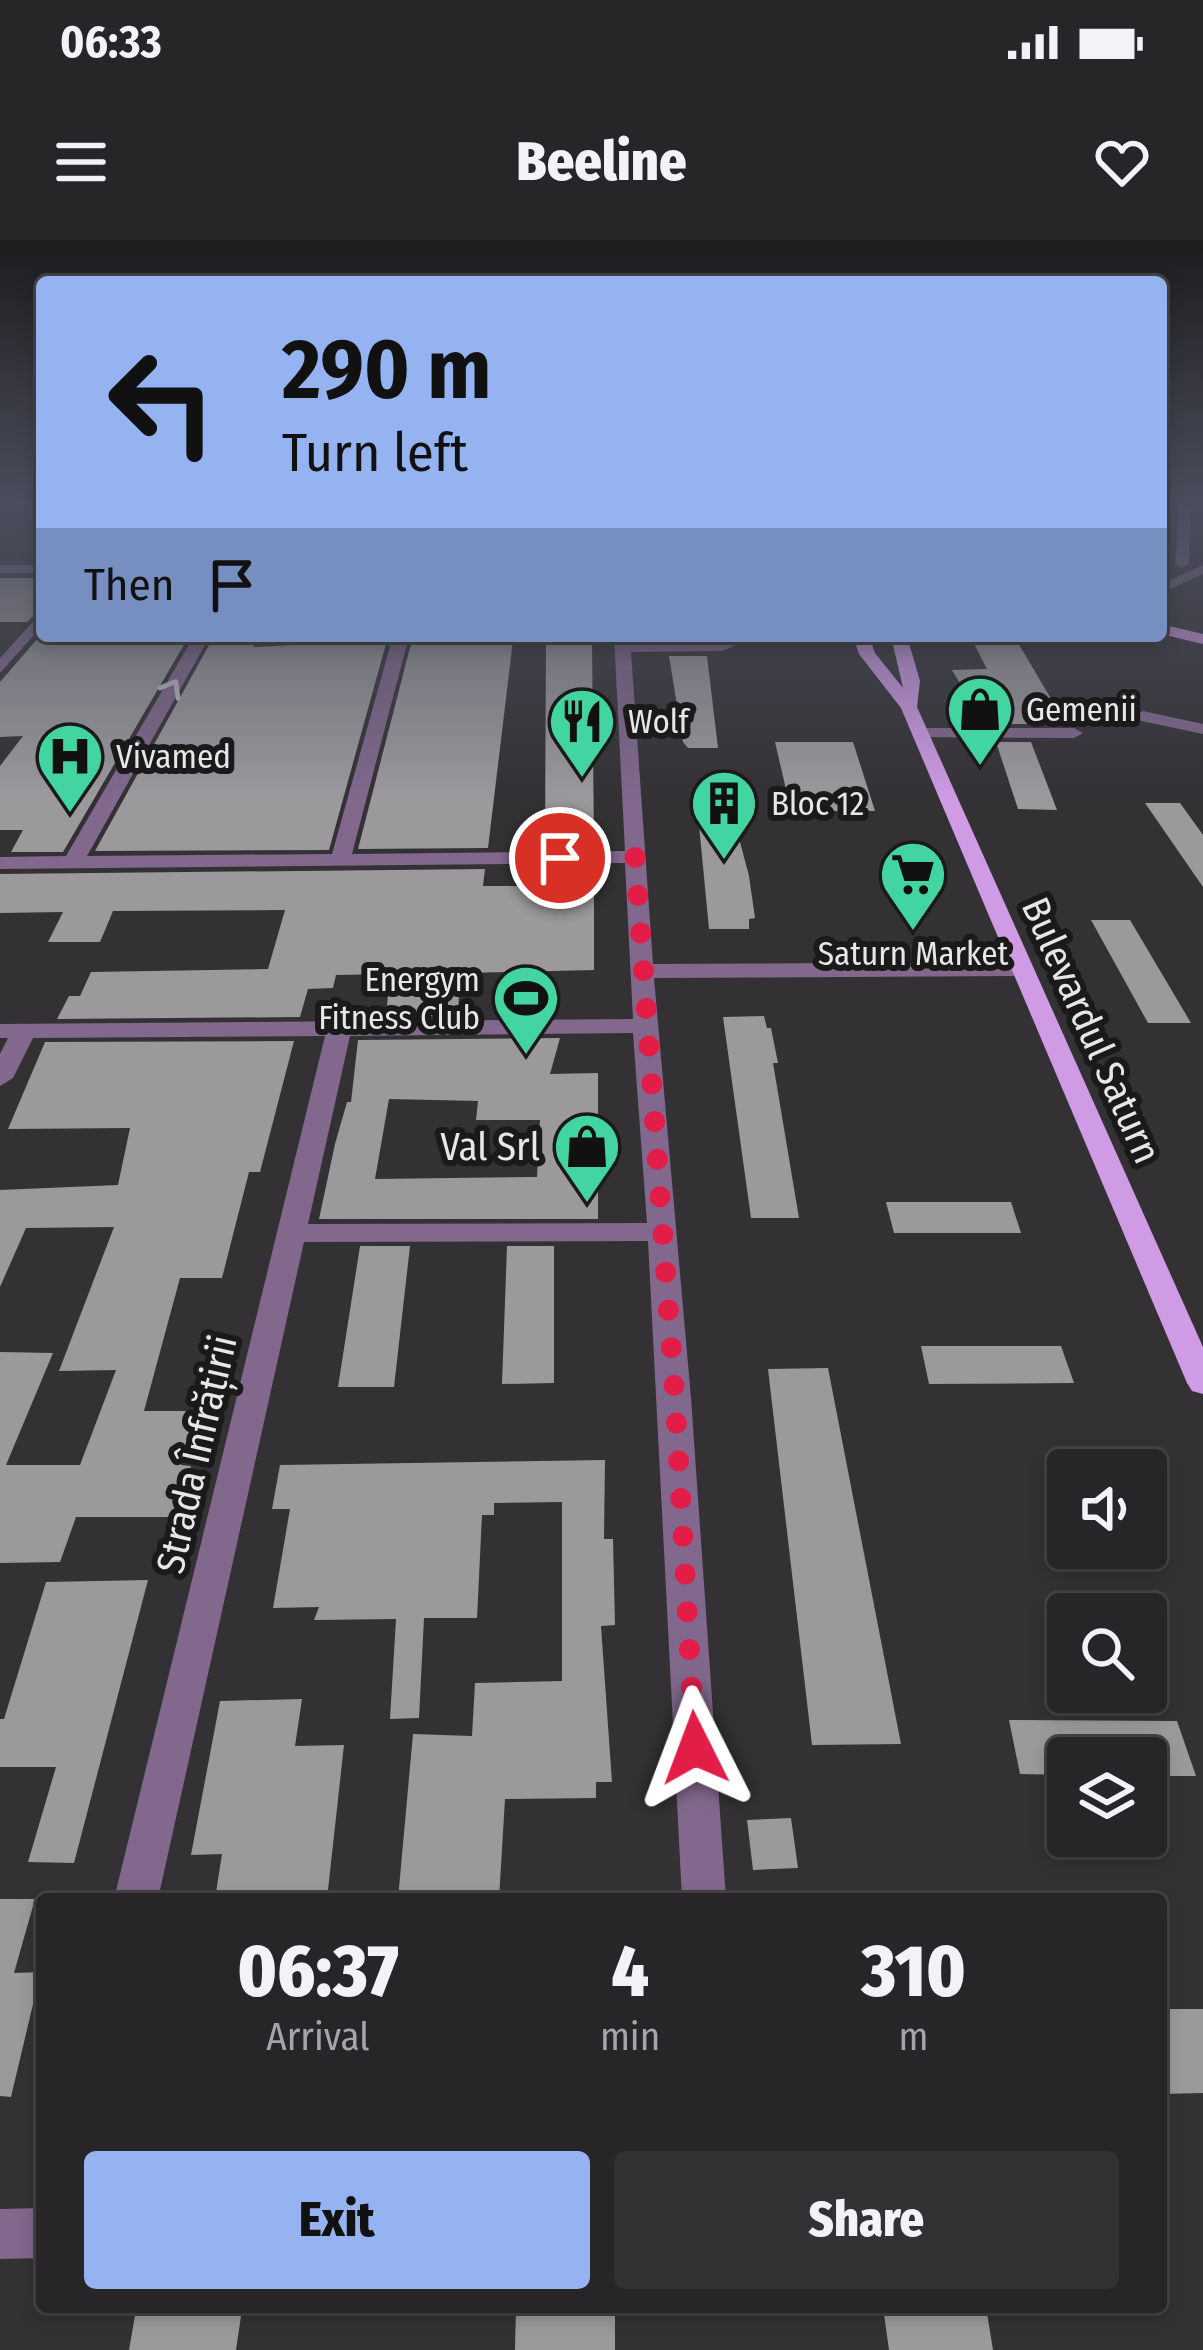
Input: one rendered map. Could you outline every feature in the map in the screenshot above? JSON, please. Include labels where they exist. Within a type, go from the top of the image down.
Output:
[{"type":"main road","points":[[1167,630],[1202,638]]},
{"type":"main road","name":"Bulevardul Saturn","points":[[863,642],[867,654],[909,707],[1203,1383]]},
{"type":"main road","name":"Bulevardul Saturn","points":[[901,642],[912,681],[909,707]]},
{"type":"street","points":[[1,665],[36,623]]},
{"type":"street","points":[[73,862],[199,642]]},
{"type":"street","points":[[340,860],[399,642]]},
{"type":"street","points":[[623,642],[704,1893]]},
{"type":"street","points":[[643,642],[722,646],[732,642]]},
{"type":"street","points":[[1143,716],[1203,729]]},
{"type":"street","points":[[919,733],[1075,733]]},
{"type":"street","points":[[0,863],[635,857]]},
{"type":"street","points":[[642,971],[1023,969]]},
{"type":"street","points":[[0,1078],[12,1031],[645,1026]]},
{"type":"street","name":"Strada Înfrățirii","points":[[137,1893],[339,1029]]},
{"type":"street","points":[[293,1234],[661,1232]]},
{"type":"street","points":[[0,2234],[36,2233]]},
{"type":"building","points":[[0,602],[36,602],[36,614],[27,622],[0,622]]},
{"type":"building","points":[[36,640],[186,642],[63,852],[11,852],[23,830],[0,830],[0,766],[23,736],[0,737],[0,682]]},
{"type":"building","points":[[211,642],[255,642],[253,647],[386,642],[329,850],[95,851]]},
{"type":"building","points":[[411,642],[513,642],[488,848],[358,849]]},
{"type":"building","points":[[546,642],[592,642],[594,847],[545,847]]},
{"type":"building","points":[[973,642],[1018,642],[1053,702],[1040,702],[1045,724],[970,724],[959,703],[967,695],[952,670],[987,669]]},
{"type":"building","points":[[669,656],[707,656],[718,748],[688,748],[683,742]]},
{"type":"building","points":[[775,742],[853,742],[875,811],[791,811]]},
{"type":"building","points":[[996,742],[1031,742],[1057,810],[1018,809]]},
{"type":"building","points":[[1145,803],[1180,803],[1203,835],[1203,887]]},
{"type":"building","points":[[697,804],[730,804],[749,876],[755,918],[749,919],[749,929],[709,929]]},
{"type":"building","points":[[545,868],[594,868],[594,970],[460,973],[458,1016],[386,1016],[390,974],[336,975],[333,988],[308,989],[300,1017],[57,1019],[69,996],[80,996],[91,972],[268,969],[285,910],[113,911],[100,942],[48,942],[63,912],[0,913],[0,874],[485,869],[483,886],[541,886]]},
{"type":"building","points":[[1091,920],[1130,920],[1191,1023],[1148,1023]]},
{"type":"building","points":[[764,1016],[778,1063],[773,1063],[799,1218],[751,1218],[723,1017]]},
{"type":"building","points":[[560,1038],[550,1074],[598,1073],[598,1219],[319,1219],[335,1144],[347,1102],[351,1102],[358,1040]],"holes":[[[389,1099],[478,1101],[476,1120],[540,1120],[537,1177],[375,1179]]]},
{"type":"building","points":[[294,1041],[260,1172],[249,1172],[222,1278],[180,1278],[144,1411],[198,1411],[181,1465],[191,1466],[177,1517],[76,1517],[60,1562],[0,1563],[0,1352],[53,1353],[6,1465],[80,1465],[116,1370],[59,1371],[114,1227],[26,1228],[0,1287],[0,1190],[118,1185],[130,1128],[8,1129],[45,1042]]},
{"type":"building","points":[[886,1202],[1011,1202],[1021,1233],[894,1233]]},
{"type":"building","points":[[360,1246],[410,1246],[394,1387],[338,1387]]},
{"type":"building","points":[[507,1246],[554,1246],[554,1383],[502,1384]]},
{"type":"building","points":[[921,1346],[1061,1346],[1074,1383],[929,1384]]},
{"type":"building","points":[[828,1368],[901,1744],[812,1745],[768,1369]]},
{"type":"building","points":[[605,1460],[604,1539],[613,1539],[615,1625],[601,1626],[612,1782],[596,1782],[596,1798],[505,1799],[499,1893],[399,1893],[413,1734],[472,1736],[475,1683],[562,1681],[562,1502],[494,1503],[494,1515],[482,1515],[477,1618],[424,1618],[419,1718],[390,1719],[396,1619],[314,1620],[319,1607],[273,1608],[290,1509],[272,1509],[280,1465]]},
{"type":"building","points":[[148,1580],[74,1863],[28,1862],[56,1767],[0,1767],[0,1719],[4,1719],[46,1582]]},
{"type":"building","points":[[302,1699],[295,1746],[344,1745],[328,1893],[216,1893],[222,1854],[191,1855],[220,1701]]},
{"type":"building","points":[[1009,1720],[1177,1721],[1196,1776],[1167,1776],[1167,1737],[1047,1737],[1047,1775],[1020,1774]]},
{"type":"building","points":[[791,1818],[798,1868],[753,1870],[747,1820]]},
{"type":"building","points":[[0,1899],[35,1899],[14,1973],[36,1972],[36,2000],[11,2097],[0,2096]]},
{"type":"building","points":[[1167,2009],[1203,2009],[1203,2093],[1167,2094]]},
{"type":"building","points":[[135,2313],[241,2313],[236,2350],[129,2350]]},
{"type":"building","points":[[516,2313],[615,2313],[615,2350],[515,2350]]},
{"type":"building","points":[[884,2313],[987,2313],[993,2350],[889,2350]]},
{"type":"place","name":"Gemenii","points":[[980,768]]},
{"type":"place","name":"Wolf","points":[[582,780]]},
{"type":"place","name":"Vivamed","points":[[70,815]]},
{"type":"place","name":"Bloc 12","points":[[724,862]]},
{"type":"place","name":"Saturn Market","points":[[913,933]]},
{"type":"place","name":"Energym Fitness Club","points":[[526,1057]]},
{"type":"place","name":"Val Srl","points":[[587,1205]]},
{"type":"route","points":[[560,858],[635,857],[695,1748]]}]
